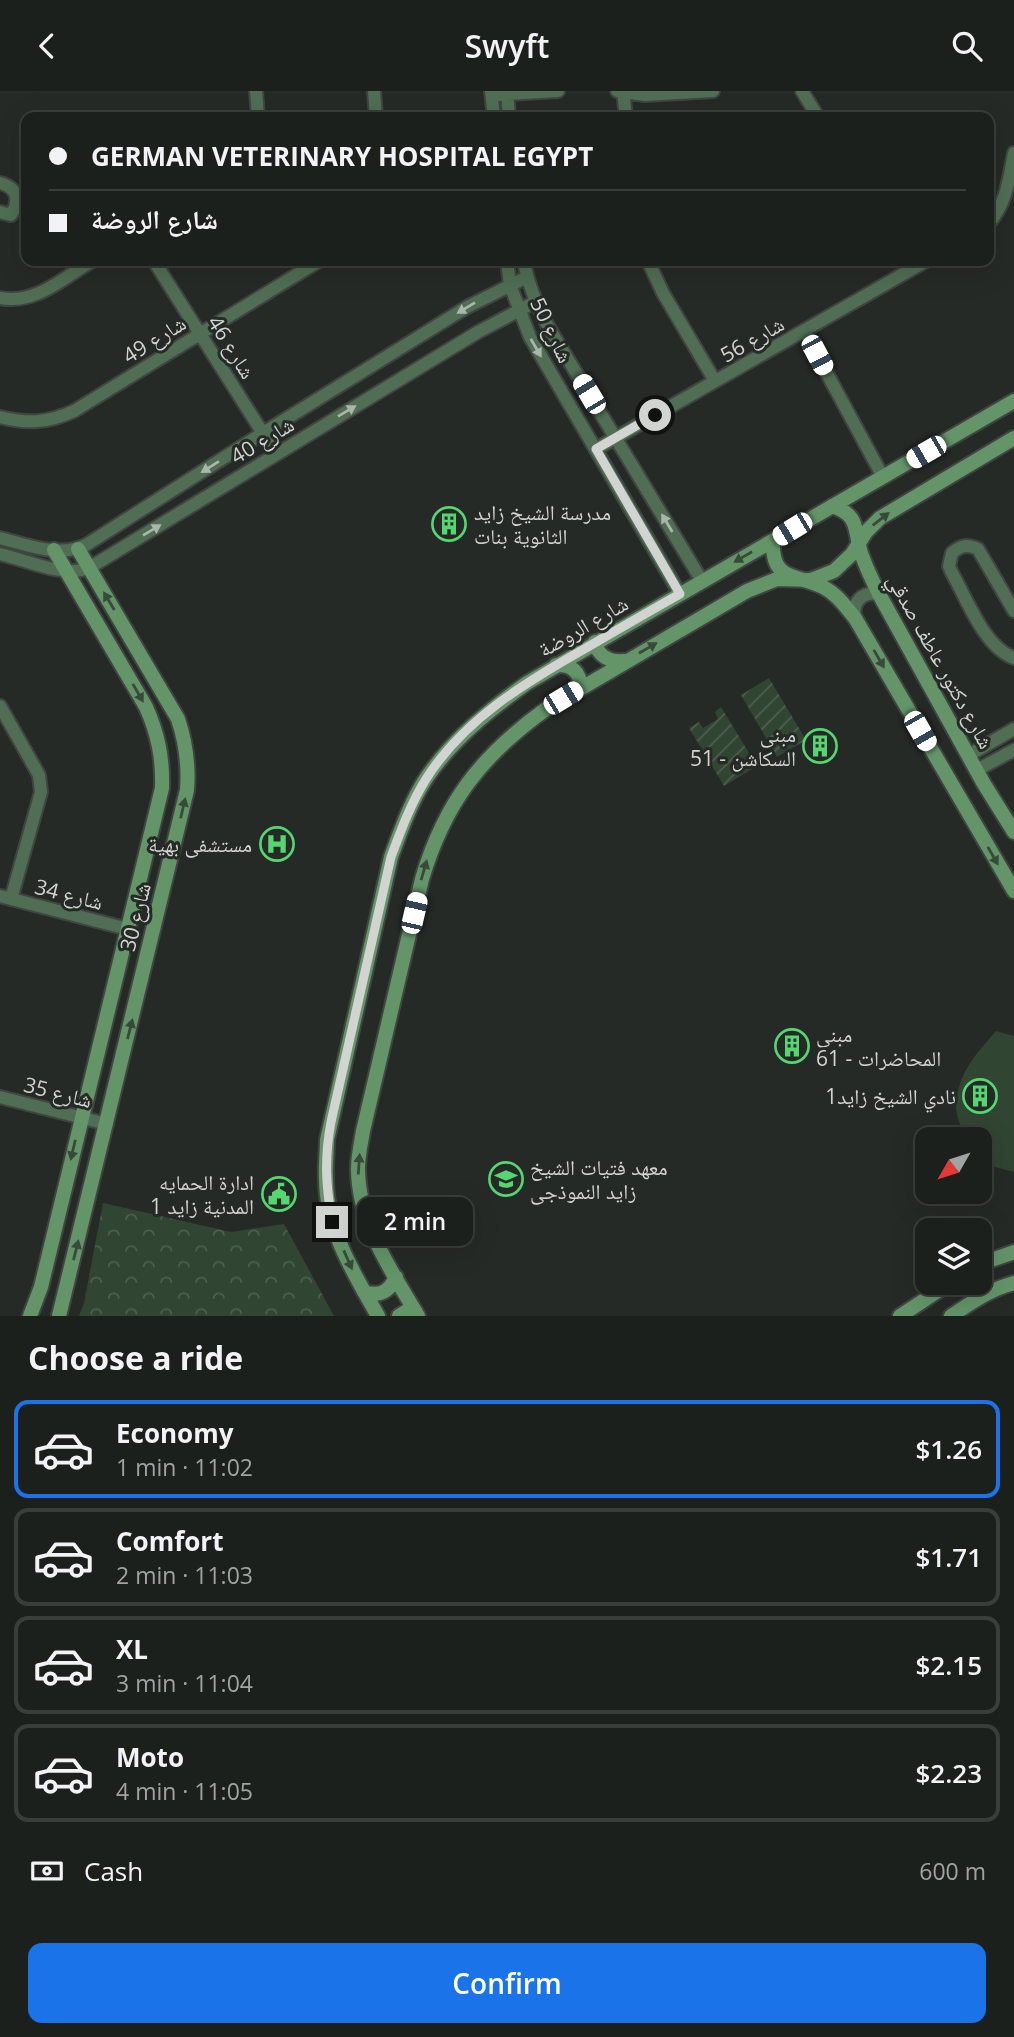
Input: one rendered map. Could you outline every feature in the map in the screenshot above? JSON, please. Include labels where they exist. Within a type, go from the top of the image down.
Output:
[{"type":"street","points":[[256,91],[258,112]]},
{"type":"street","points":[[374,91],[376,112]]},
{"type":"street","points":[[493,112],[491,93],[558,91]]},
{"type":"street","points":[[625,112],[621,91],[646,95],[713,91]]},
{"type":"street","points":[[802,91],[815,112]]},
{"type":"street","points":[[507,92],[509,112]]},
{"type":"street","points":[[994,217],[1004,199],[1014,153]]},
{"type":"street","points":[[0,183],[8,185],[16,194],[17,205],[11,215],[0,212]]},
{"type":"street","points":[[0,298],[14,300],[37,295],[84,266]]},
{"type":"street","name":"شارع 46","points":[[158,266],[276,454]]},
{"type":"street","name":"شارع 49","points":[[0,418],[27,423],[43,422],[74,411],[311,266]]},
{"type":"street","name":"شارع 50","points":[[507,266],[509,285],[530,337],[680,594]]},
{"type":"street","name":"شارع 50","points":[[525,266],[536,302],[702,581]]},
{"type":"street","points":[[650,266],[663,293],[715,381]]},
{"type":"street","name":"شارع 56","points":[[596,449],[804,331],[906,266]]},
{"type":"street","name":"شارع 40","points":[[0,538],[54,550],[78,549],[467,307],[527,277]]},
{"type":"street","name":"شارع 40","points":[[0,554],[66,572],[89,568],[478,332],[536,302]]},
{"type":"street","points":[[804,331],[883,477]]},
{"type":"street","name":"شارع الروضة","points":[[378,1316],[348,1263],[332,1222],[326,1181],[327,1140],[391,857],[407,815],[427,778],[457,740],[490,709],[556,665],[1014,401]]},
{"type":"street","points":[[416,1313],[364,1215],[358,1166],[366,1118],[431,847],[447,814],[467,784],[490,755],[546,709],[747,591],[777,579],[823,577],[834,571],[844,563],[866,532],[880,518],[1014,438]]},
{"type":"street","points":[[832,506],[841,509],[855,523],[858,543]]},
{"type":"street","points":[[773,541],[772,551],[781,570],[789,577],[823,587],[834,594],[855,618],[1014,891]]},
{"type":"street","name":"شارع دكتور عاطف صدقي","points":[[858,543],[879,594],[1014,832]]},
{"type":"street","points":[[1014,611],[978,549],[964,546],[953,553],[949,566],[984,631],[999,650],[1014,658]]},
{"type":"street","name":"شارع 30","points":[[59,1316],[160,906],[187,790],[189,766],[186,742],[178,719],[78,549]]},
{"type":"street","name":"شارع 30","points":[[30,1316],[41,1287],[135,901],[162,787],[163,767],[155,726],[146,707],[54,550]]},
{"type":"street","points":[[855,618],[855,604],[859,598],[872,593],[879,594]]},
{"type":"street","points":[[595,642],[605,657],[624,661]]},
{"type":"street","points":[[556,665],[571,667],[577,673],[581,688]]},
{"type":"street","points":[[0,706],[39,775],[41,784],[41,792],[5,898]]},
{"type":"street","points":[[969,755],[1014,729]]},
{"type":"street","points":[[977,770],[1014,750]]},
{"type":"street","name":"شارع 34","points":[[5,898],[128,929]]},
{"type":"street","points":[[135,901],[160,906]]},
{"type":"street","name":"شارع 35","points":[[0,1097],[107,1124]]},
{"type":"street","points":[[992,1260],[1014,1252]]},
{"type":"street","points":[[364,1292],[372,1295],[387,1291],[396,1277]]},
{"type":"street","points":[[951,1316],[1000,1286],[1014,1283]]},
{"type":"street","points":[[900,1316],[932,1295]]},
{"type":"street","points":[[399,1316],[407,1311],[416,1313]]},
{"type":"green space","points":[[769,678],[806,740],[777,757],[741,695]]},
{"type":"green space","points":[[721,707],[757,766],[724,786],[689,728],[699,722],[703,728],[718,719],[715,712]]},
{"type":"green space","points":[[996,1031],[1014,1036],[1014,1172],[992,1166],[992,1127],[960,1127],[956,1111],[957,1095],[964,1074],[974,1057]]},
{"type":"green space","points":[[103,1203],[231,1232],[284,1224],[334,1316],[79,1316],[84,1303]]},
{"type":"place","name":"مدرسة الشيخ زايد الثانوية بنات","points":[[449,524]]},
{"type":"place","name":"مبنى السكاشن - 51","points":[[820,746]]},
{"type":"place","name":"مستشفى بهية","points":[[277,844]]},
{"type":"place","name":"مبنى المحاضرات - 61","points":[[792,1046]]},
{"type":"place","name":"نادي الشيخ زايد1","points":[[980,1096]]},
{"type":"place","name":"معهد فتيات الشيخ زايد النموذجى","points":[[506,1179]]},
{"type":"place","name":"ادارة الحمايه المدنية زايد 1","points":[[279,1194]]},
{"type":"route","points":[[332,1222],[326,1181],[327,1140],[391,857],[407,815],[427,778],[457,740],[490,709],[556,665],[680,594],[596,449],[655,415]]}]
